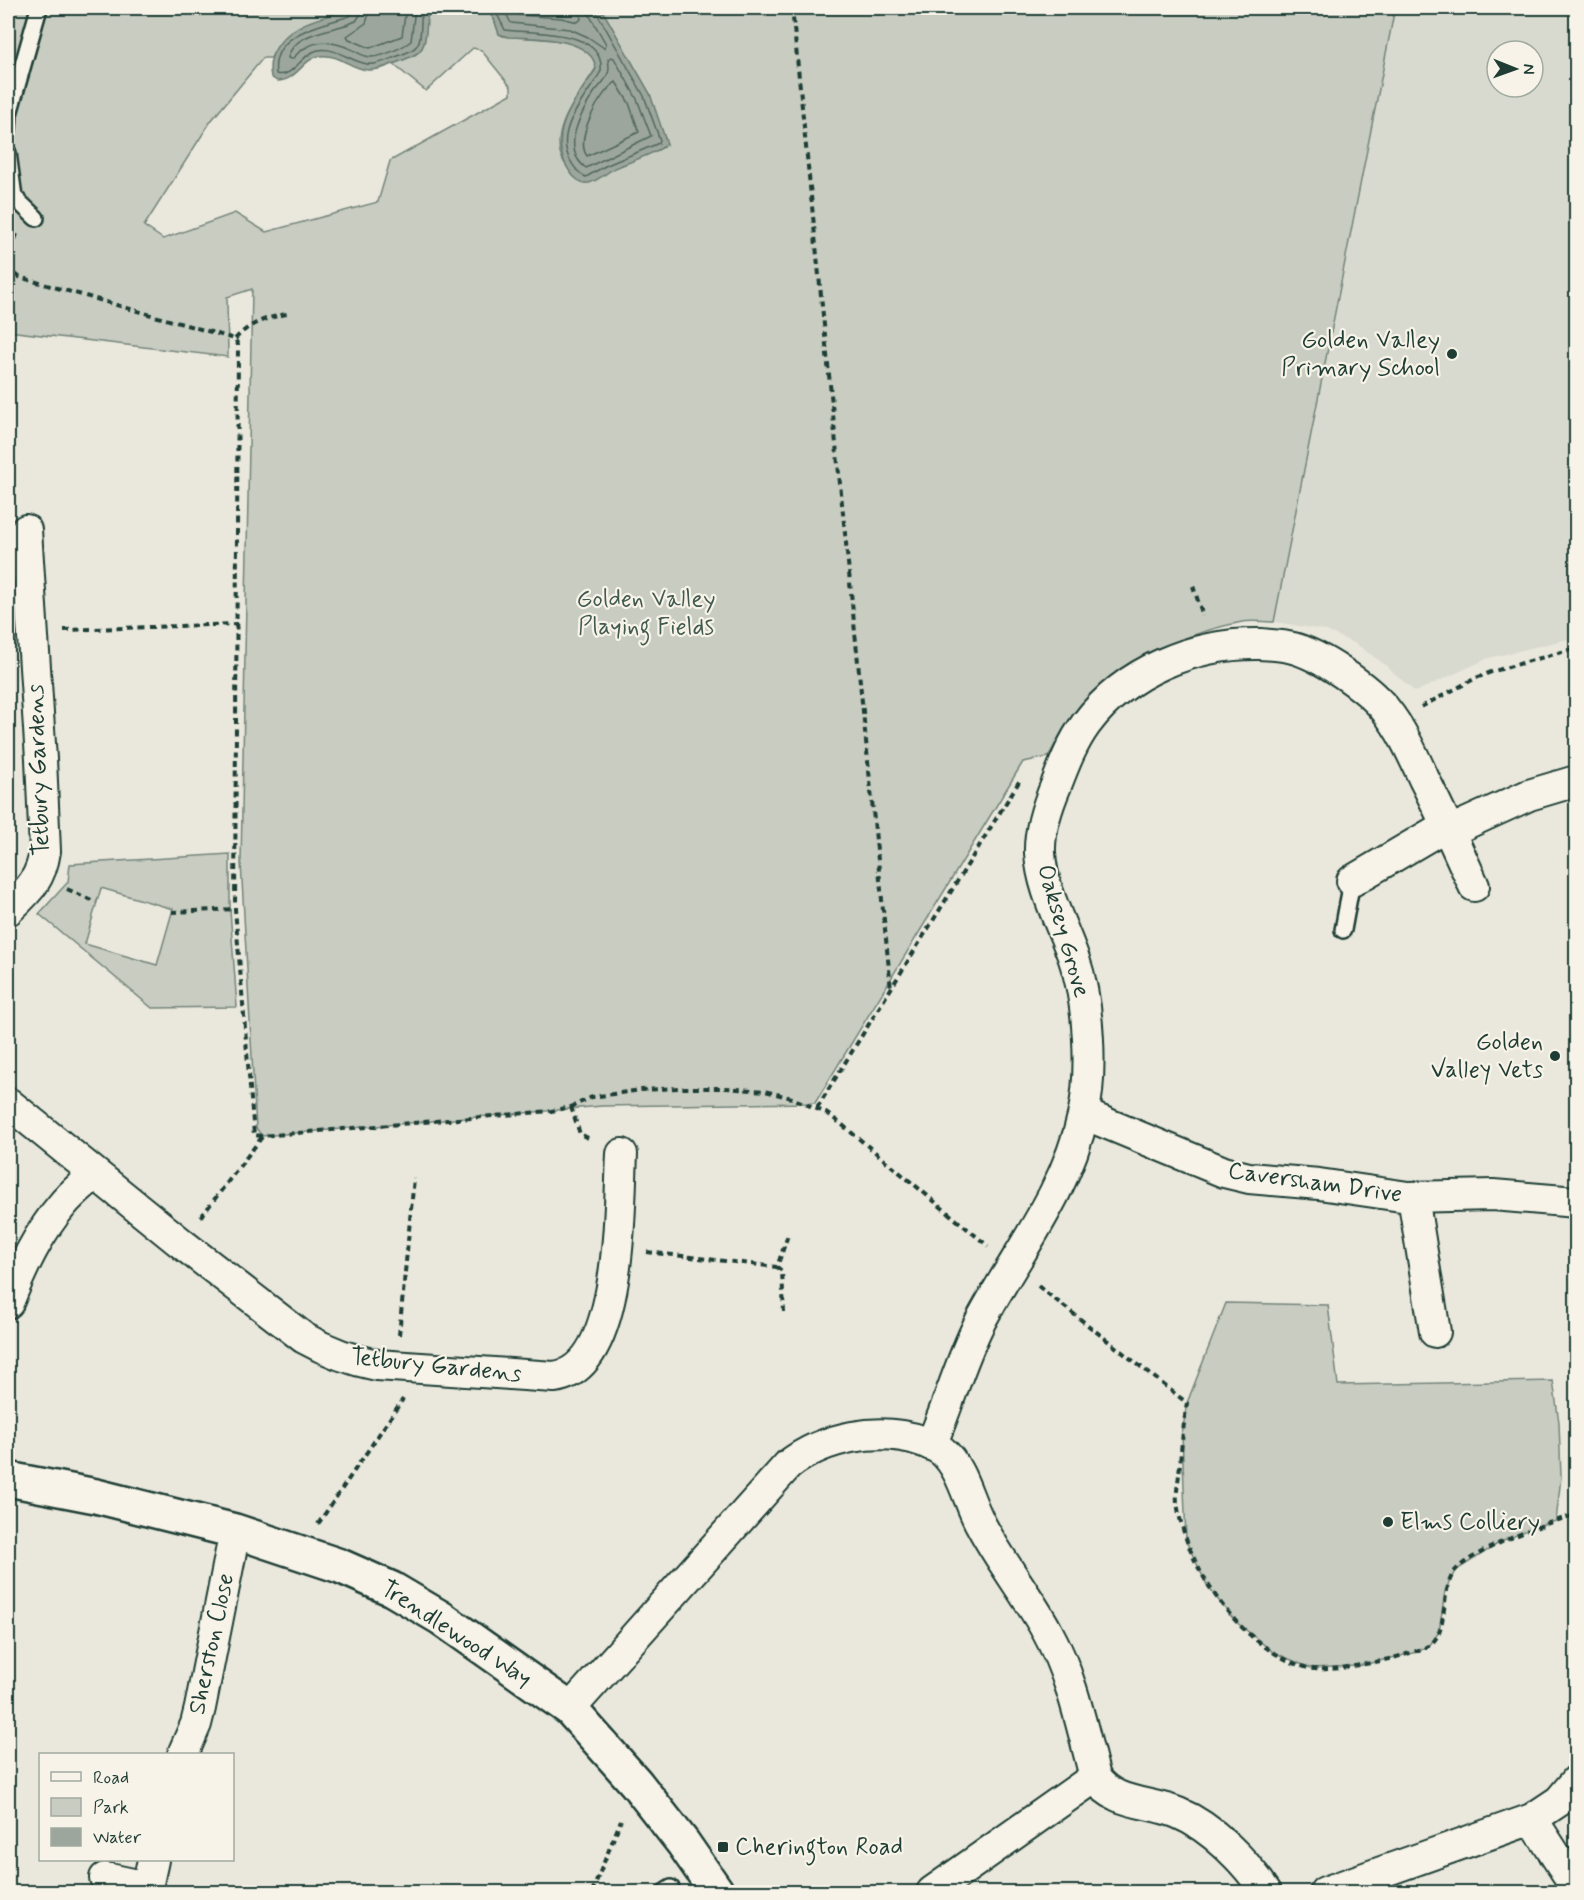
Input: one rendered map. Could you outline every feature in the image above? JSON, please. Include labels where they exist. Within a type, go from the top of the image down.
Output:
[{"type":"street","name":"Tetbury Gardens","points":[[8,910],[36,881],[45,851],[32,631],[19,581],[26,530]]},
{"type":"street","name":"Oaksey Grove","points":[[931,1444],[945,1414],[966,1352],[1011,1265],[1055,1195],[1074,1148],[1083,1114],[1087,1085],[1087,1026],[1084,998],[1074,957],[1049,895],[1040,853],[1049,801],[1068,753],[1086,724],[1115,693],[1137,677],[1158,666],[1191,654],[1245,644],[1289,646],[1309,653],[1377,700],[1394,721],[1448,828],[1474,886]]},
{"type":"street","points":[[1352,881],[1448,828],[1529,795],[1576,781]]},
{"type":"street","name":"Tetbury Gardens","points":[[8,1103],[94,1174],[296,1332],[316,1345],[357,1360],[406,1367],[546,1377],[562,1376],[586,1358],[600,1333],[609,1302],[616,1249],[622,1154]]},
{"type":"street","name":"Caversham Drive","points":[[1083,1114],[1238,1176],[1413,1197],[1493,1195],[1576,1202]]},
{"type":"street","points":[[8,1303],[47,1224],[64,1202],[94,1174]]},
{"type":"street","name":"Caversham Drive","points":[[1413,1197],[1435,1332]]},
{"type":"street","points":[[570,1709],[781,1470],[795,1460],[832,1442],[873,1435],[902,1436],[931,1444],[948,1456],[980,1524],[1054,1644],[1080,1720],[1095,1777],[1104,1787],[1120,1797],[1167,1808],[1194,1821],[1239,1857],[1266,1893]]},
{"type":"street","name":"Trendlewood Way","points":[[8,1479],[96,1496],[235,1531],[340,1566],[392,1589],[441,1618],[570,1709],[636,1783],[717,1893]]},
{"type":"street","name":"Sherston Close","points":[[184,1753],[194,1731],[200,1708],[235,1531]]},
{"type":"street","points":[[932,1893],[1095,1777]]},
{"type":"street","points":[[1326,1893],[1532,1819],[1543,1814],[1558,1801],[1576,1780]]},
{"type":"street","points":[[1532,1819],[1576,1887]]},
{"type":"street","points":[[105,1878],[148,1880]]},
{"type":"lane","points":[[8,129],[9,114],[39,8]]},
{"type":"lane","points":[[8,153],[14,197],[32,214]]},
{"type":"lane","points":[[1343,930],[1352,881]]},
{"type":"path","points":[[792,8],[891,990]]},
{"type":"path","points":[[32,214],[13,244],[9,262],[13,272],[19,277],[235,339]]},
{"type":"path","points":[[235,339],[246,327],[267,318],[287,314]]},
{"type":"path","points":[[235,339],[239,349],[235,909],[252,1132],[256,1136],[571,1107],[592,1097],[641,1090],[726,1088],[765,1091],[817,1108],[840,1123],[1011,1265],[1187,1403],[1177,1500],[1186,1541],[1208,1587],[1235,1621],[1273,1653],[1310,1668],[1358,1666],[1413,1653],[1430,1645],[1439,1632],[1445,1591],[1455,1571],[1499,1544],[1534,1527],[1576,1515]]},
{"type":"path","points":[[32,631],[237,624]]},
{"type":"path","points":[[1394,721],[1485,675],[1511,665],[1576,648]]},
{"type":"path","points":[[817,1108],[1025,772]]},
{"type":"path","points":[[172,912],[235,909]]},
{"type":"path","points":[[571,1107],[580,1134],[622,1154]]},
{"type":"path","points":[[181,1243],[262,1136]]},
{"type":"path","points":[[299,1552],[404,1397],[414,1178]]},
{"type":"path","points":[[777,1267],[789,1232]]},
{"type":"path","points":[[616,1249],[777,1267],[782,1271],[784,1312]]},
{"type":"path","points":[[592,1893],[636,1783]]},
{"type":"shaded area","name":"Golden Valley Primary School","points":[[1395,8],[1576,8],[1576,637],[1489,658],[1415,692],[1384,664],[1356,644],[1324,630],[1274,622]]},
{"type":"green space","name":"Golden Valley Playing Fields","points":[[8,8],[357,8],[307,23],[286,36],[271,58],[263,58],[211,121],[144,226],[163,239],[235,213],[266,232],[378,202],[390,161],[511,94],[511,87],[481,50],[473,48],[426,91],[393,64],[413,55],[421,48],[424,43],[430,8],[485,8],[494,19],[499,34],[503,36],[557,40],[584,49],[592,57],[596,68],[568,113],[559,138],[564,162],[584,183],[587,183],[608,171],[664,147],[650,94],[601,8],[1395,8],[1274,622],[1246,621],[1217,628],[1193,635],[1146,656],[1124,669],[1085,702],[1066,725],[1048,757],[1023,762],[815,1103],[602,1106],[262,1136],[256,1128],[241,863],[252,289],[227,297],[228,357],[8,331]]},
{"type":"green space","points":[[230,854],[230,910],[237,1007],[152,1008],[39,914],[68,882],[70,864]],"holes":[[[101,888],[173,909],[157,965],[85,944]]]},
{"type":"green space","points":[[1226,1303],[1328,1305],[1338,1385],[1553,1381],[1559,1422],[1561,1477],[1556,1521],[1534,1527],[1499,1543],[1455,1571],[1445,1591],[1439,1632],[1430,1645],[1413,1653],[1358,1666],[1310,1668],[1273,1652],[1235,1621],[1208,1587],[1186,1541],[1182,1434],[1187,1403]]},
{"type":"water","points":[[357,8],[430,8],[422,48],[414,56],[377,69],[362,69],[333,57],[320,56],[308,61],[290,78],[277,81],[271,77],[270,65],[273,54],[288,34],[309,22]]},
{"type":"water","points":[[485,8],[601,8],[650,94],[667,144],[617,167],[593,182],[583,183],[576,178],[563,158],[560,144],[566,118],[572,105],[596,69],[592,58],[584,50],[559,41],[508,37],[499,34],[494,19]]},
{"type":"place","name":"Golden Valley Primary School","points":[[1452,354]]},
{"type":"place","name":"Golden Valley Vets","points":[[1555,1056]]},
{"type":"place","name":"Elms Colliery","points":[[1388,1522]]},
{"type":"place","name":"Cherington Road","points":[[723,1847]]}]
